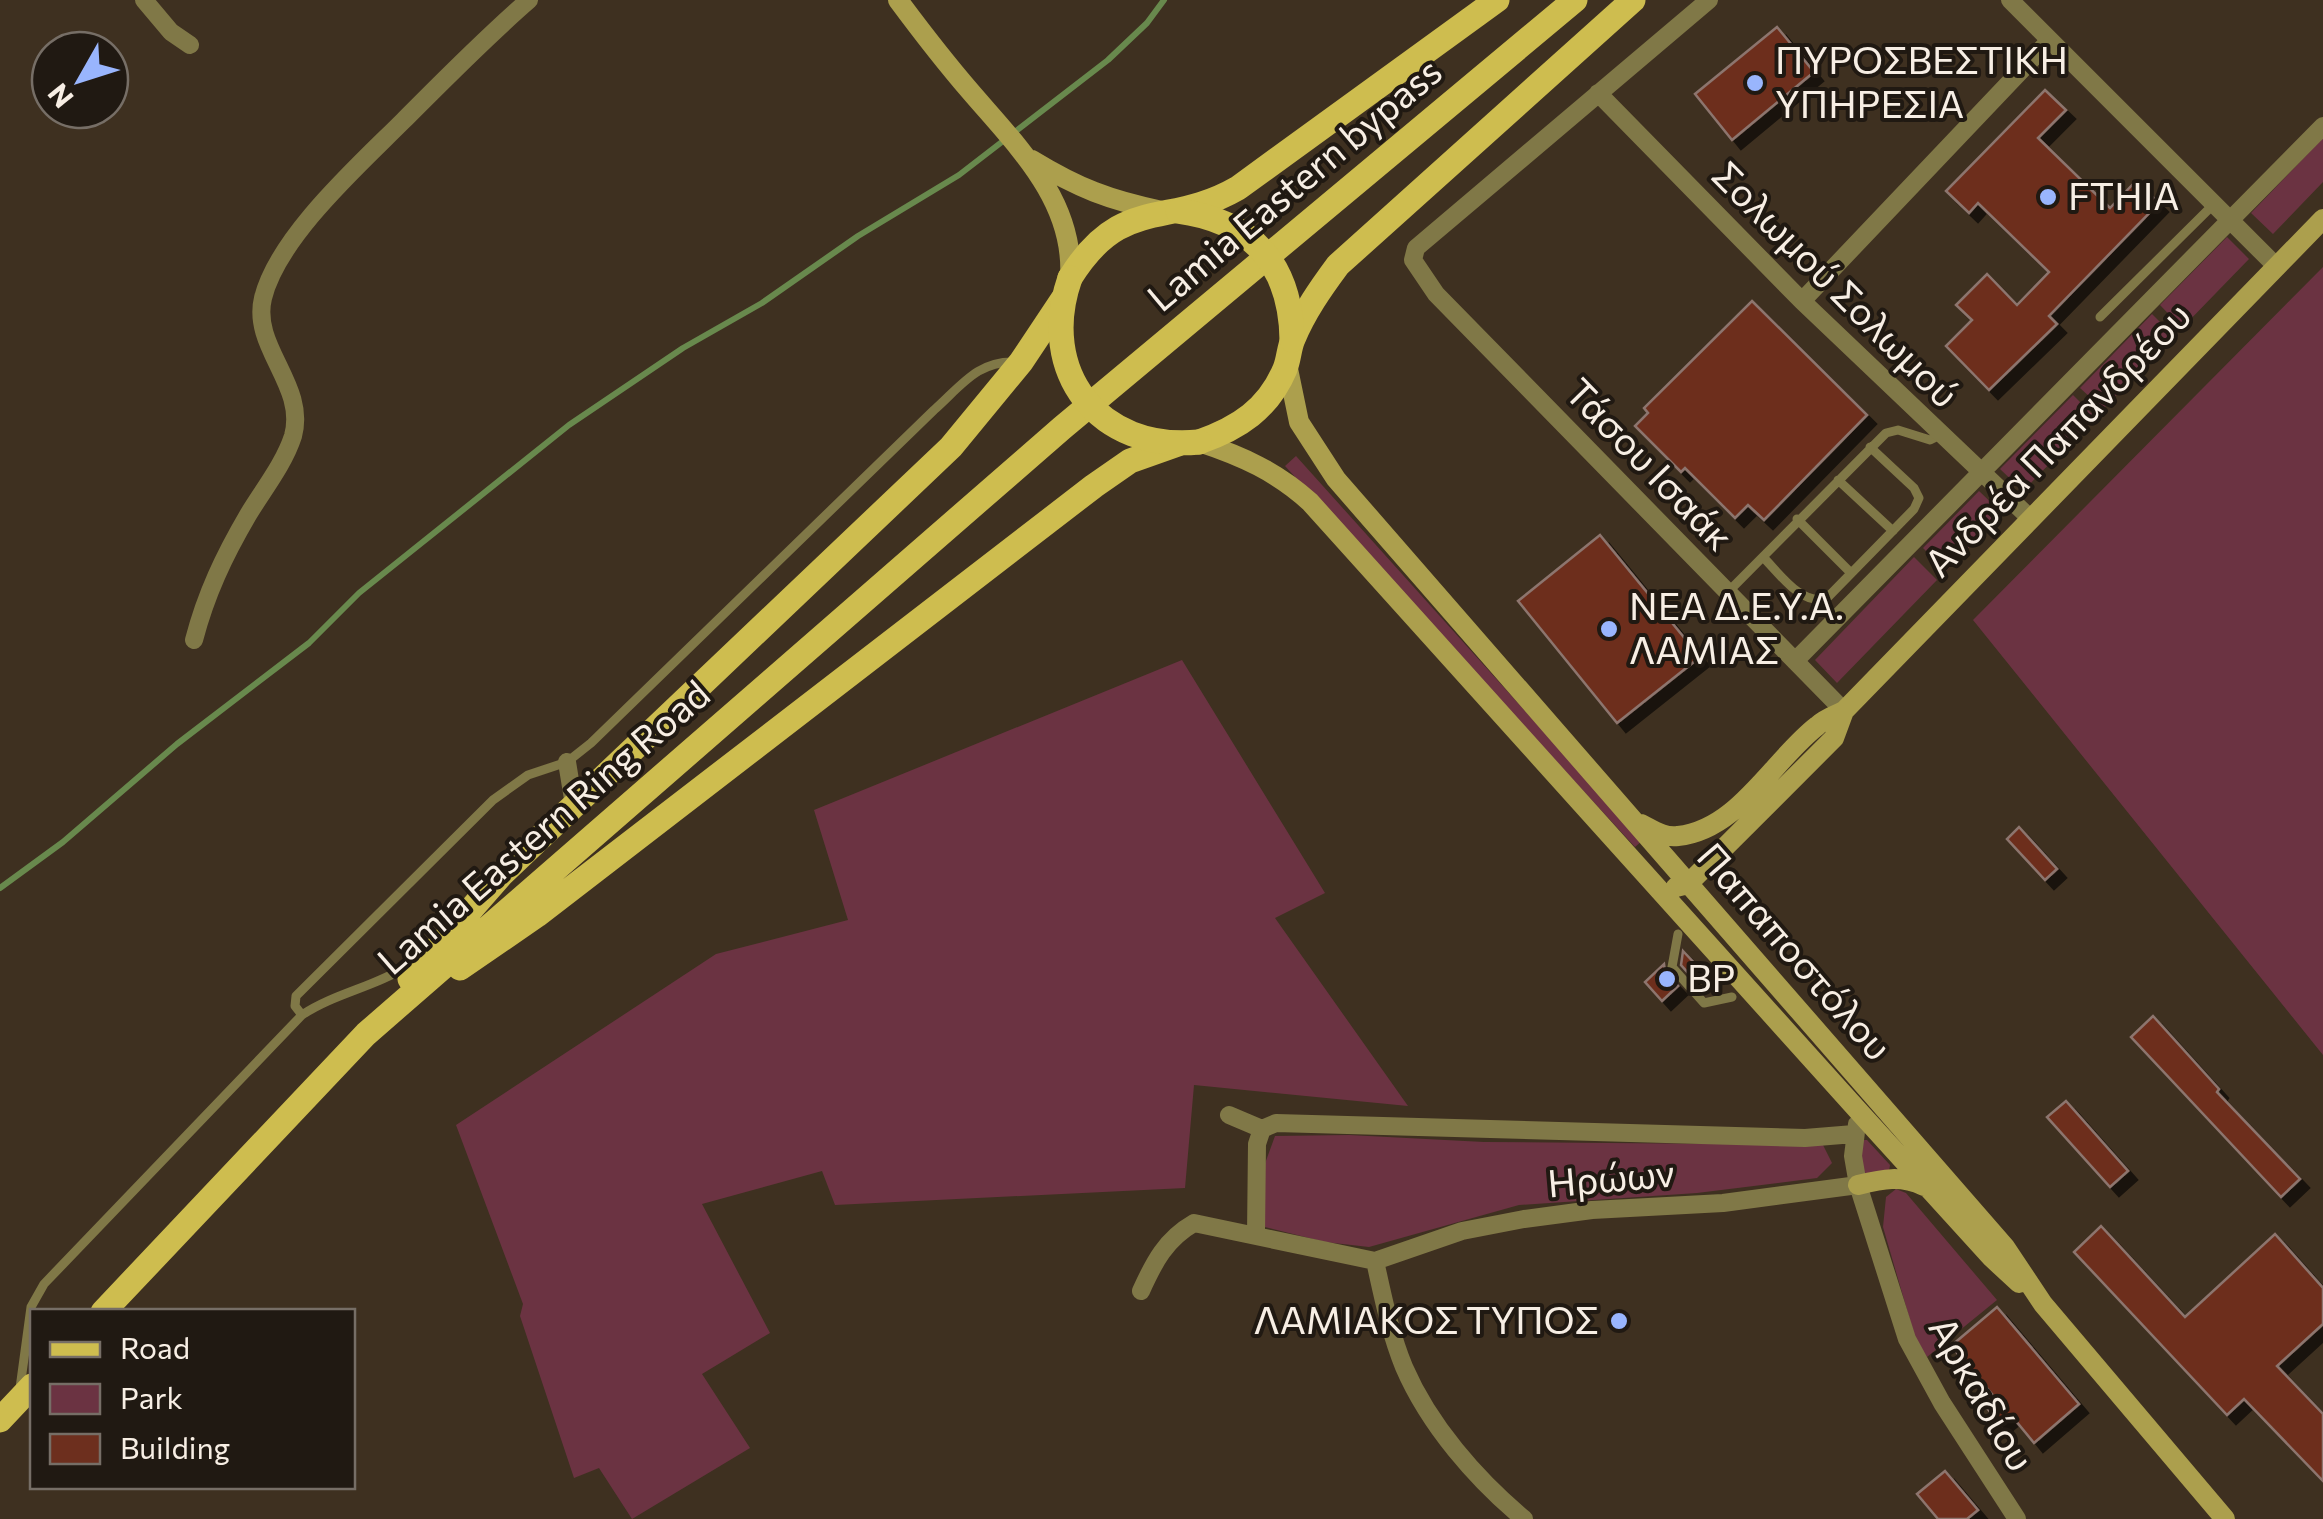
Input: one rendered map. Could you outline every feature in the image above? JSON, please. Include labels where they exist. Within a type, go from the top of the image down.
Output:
[{"type":"main road","points":[[898,0],[1026,156],[1064,223],[1070,243],[1060,322],[1064,357],[1078,390],[1092,408],[1132,435],[1188,443]]},
{"type":"main road","points":[[366,1034],[439,942],[501,875],[951,447],[1021,362],[1100,239],[1120,225],[1215,200],[1238,188],[1497,0]]},
{"type":"main road","name":"Lamia Eastern Ring Road","points":[[106,1309],[366,1034],[1062,428],[1576,0]]},
{"type":"main road","points":[[366,1034],[537,915],[1094,486],[1130,461],[1228,432],[1254,415],[1274,392],[1320,288],[1349,254],[1633,0]]},
{"type":"main road","points":[[1026,156],[1126,206],[1206,215],[1231,225],[1263,251],[1285,286],[1292,313],[1290,352]]},
{"type":"main road","name":"Ανδρέα Παπανδρέου","points":[[1634,821],[1663,835],[1678,836],[1709,828],[1738,806],[1818,724],[1844,710],[2323,219]]},
{"type":"main road","name":"Παπαποστόλου","points":[[1290,352],[1299,422],[1336,479],[1688,884],[1864,1117],[2005,1247],[2043,1304],[2225,1519]]},
{"type":"main road","name":"Παπαποστόλου","points":[[1188,443],[1256,463],[1310,502],[1992,1258],[2043,1304]]},
{"type":"main road","name":"Ανδρέα Παπανδρέου","points":[[1663,891],[1688,884],[1834,738],[1844,710]]},
{"type":"main road","points":[[1858,1185],[1886,1178],[1905,1179],[1936,1195]]},
{"type":"main road","points":[[0,1420],[25,1393]]},
{"type":"street","points":[[144,0],[170,32],[190,45]]},
{"type":"street","points":[[194,640],[210,584],[293,435],[296,416],[290,388],[261,317],[262,300],[280,260],[344,180],[529,0]]},
{"type":"street","points":[[1598,93],[1709,0]]},
{"type":"street","points":[[2010,0],[2277,266]]},
{"type":"street","points":[[1802,302],[2050,40]]},
{"type":"street","name":"Τάσου Ισαάκ","points":[[1598,93],[1416,248],[1413,260],[1436,294],[1844,710]]},
{"type":"street","name":"Σολωμού Σολωμού","points":[[1598,93],[1802,302],[2030,518]]},
{"type":"street","points":[[1795,661],[2323,126]]},
{"type":"street","points":[[567,762],[574,806]]},
{"type":"street","points":[[1229,1115],[1262,1129]]},
{"type":"street","points":[[1256,1234],[1256,1144],[1262,1129],[1276,1123],[1766,1137],[1864,1117]]},
{"type":"street","name":"Αρκαδίου","points":[[1864,1117],[1853,1156],[1858,1185],[1907,1339],[1942,1403],[2017,1519]]},
{"type":"street","name":"Ηρώων","points":[[1375,1262],[1462,1231],[1524,1219],[1592,1210],[1723,1203],[1858,1185]]},
{"type":"street","points":[[1141,1291],[1156,1258],[1178,1232],[1194,1223],[1375,1262],[1398,1349],[1420,1398],[1454,1448],[1504,1503],[1524,1519]]},
{"type":"lane","points":[[2100,317],[2214,204]]},
{"type":"lane","points":[[302,1015],[294,1006],[296,996],[493,800],[528,775],[567,762],[605,730],[980,369],[993,362],[1021,362]]},
{"type":"lane","points":[[1728,592],[1886,433],[1898,430],[1930,440],[1941,434]]},
{"type":"lane","points":[[1763,556],[1806,599],[1816,602],[1827,598],[1893,531],[1919,498],[1914,488],[1870,447]]},
{"type":"lane","points":[[1838,480],[1893,531]]},
{"type":"lane","points":[[1797,520],[1851,573]]},
{"type":"lane","points":[[1678,934],[1672,967],[1704,1003],[1732,997]]},
{"type":"lane","points":[[31,1309],[44,1284],[302,1015],[325,1000],[404,968],[439,942]]},
{"type":"lane","points":[[25,1393],[30,1321]]},
{"type":"green space","points":[[2323,138],[2323,182],[2273,234],[2251,213]]},
{"type":"green space","points":[[2227,237],[2249,259],[2182,328],[2160,305]]},
{"type":"green space","points":[[2323,267],[2323,1055],[1973,620]]},
{"type":"green space","points":[[2152,314],[2174,336],[2103,409],[2080,388]]},
{"type":"green space","points":[[2073,395],[2095,417],[2023,491],[2000,469]]},
{"type":"green space","points":[[1296,456],[1642,841],[1635,847],[1285,466]]},
{"type":"green space","points":[[1979,491],[2002,513],[1946,571],[1923,548]]},
{"type":"green space","points":[[1914,557],[1937,580],[1837,683],[1815,660]]},
{"type":"green space","points":[[1182,660],[1325,893],[1275,918],[1408,1106],[1194,1085],[1185,1188],[835,1205],[822,1171],[702,1204],[770,1333],[702,1374],[750,1448],[632,1519],[599,1468],[574,1478],[520,1316],[523,1304],[456,1125],[716,954],[848,920],[814,810]]},
{"type":"green space","points":[[1349,1135],[1484,1142],[1823,1145],[1832,1163],[1817,1178],[1697,1193],[1519,1205],[1369,1247],[1325,1242],[1265,1227],[1263,1169],[1275,1136]]},
{"type":"green space","points":[[1860,1140],[1867,1140],[1890,1165],[1889,1171],[1861,1175]]},
{"type":"green space","points":[[1896,1189],[1906,1193],[1997,1300],[1927,1357],[1916,1341],[1883,1227],[1886,1197]]},
{"type":"building","name":"ΠΥΡΟΣΒΕΣΤΙΚΗ ΥΠΗΡΕΣΙΑ","points":[[1777,27],[1814,72],[1732,140],[1695,94]]},
{"type":"building","name":"FTHIA","points":[[2045,90],[2066,110],[2038,138],[2110,208],[2136,181],[2159,203],[2049,316],[2057,324],[1989,390],[1946,346],[1972,320],[1956,305],[1987,274],[2017,305],[2049,272],[1978,203],[1969,213],[1946,191]]},
{"type":"building","points":[[1752,301],[1867,415],[1764,520],[1748,505],[1735,518],[1635,426],[1648,413],[1644,408]]},
{"type":"building","name":"ΝΕΑ Δ.Ε.Υ.Α. ΛΑΜΙΑΣ","points":[[1600,535],[1700,657],[1617,723],[1518,601]]},
{"type":"building","points":[[2019,827],[2057,869],[2045,880],[2007,839]]},
{"type":"building","points":[[1683,951],[1699,968],[1690,975],[1681,965]]},
{"type":"building","points":[[1664,964],[1665,972],[1678,986],[1662,1001],[1645,982]]},
{"type":"building","points":[[2153,1016],[2219,1089],[2217,1092],[2300,1179],[2281,1197],[2131,1037]]},
{"type":"building","points":[[2066,1101],[2128,1171],[2110,1187],[2047,1117]]},
{"type":"building","points":[[2101,1226],[2185,1317],[2275,1234],[2323,1288],[2323,1324],[2277,1366],[2323,1414],[2323,1481],[2244,1399],[2227,1415],[2074,1252]]},
{"type":"building","points":[[1997,1307],[2079,1404],[2034,1443],[2011,1415],[2000,1424],[1982,1402],[1992,1394],[1951,1346]]},
{"type":"building","points":[[1945,1471],[1978,1510],[1967,1519],[1938,1519],[1917,1494]]},
{"type":"waterway","points":[[0,888],[63,842],[177,744],[309,643],[359,593],[569,425],[683,348],[762,303],[858,236],[959,175],[1108,60],[1147,23],[1164,0]]},
{"type":"place","name":"ΠΥΡΟΣΒΕΣΤΙΚΗ ΥΠΗΡΕΣΙΑ","points":[[1755,83]]},
{"type":"place","name":"FTHIA","points":[[2048,197]]},
{"type":"place","name":"ΝΕΑ Δ.Ε.Υ.Α. ΛΑΜΙΑΣ","points":[[1609,629]]},
{"type":"place","name":"BP","points":[[1667,979]]},
{"type":"place","name":"ΛΑΜΙΑΚΟΣ ΤΥΠΟΣ","points":[[1619,1321]]}]
